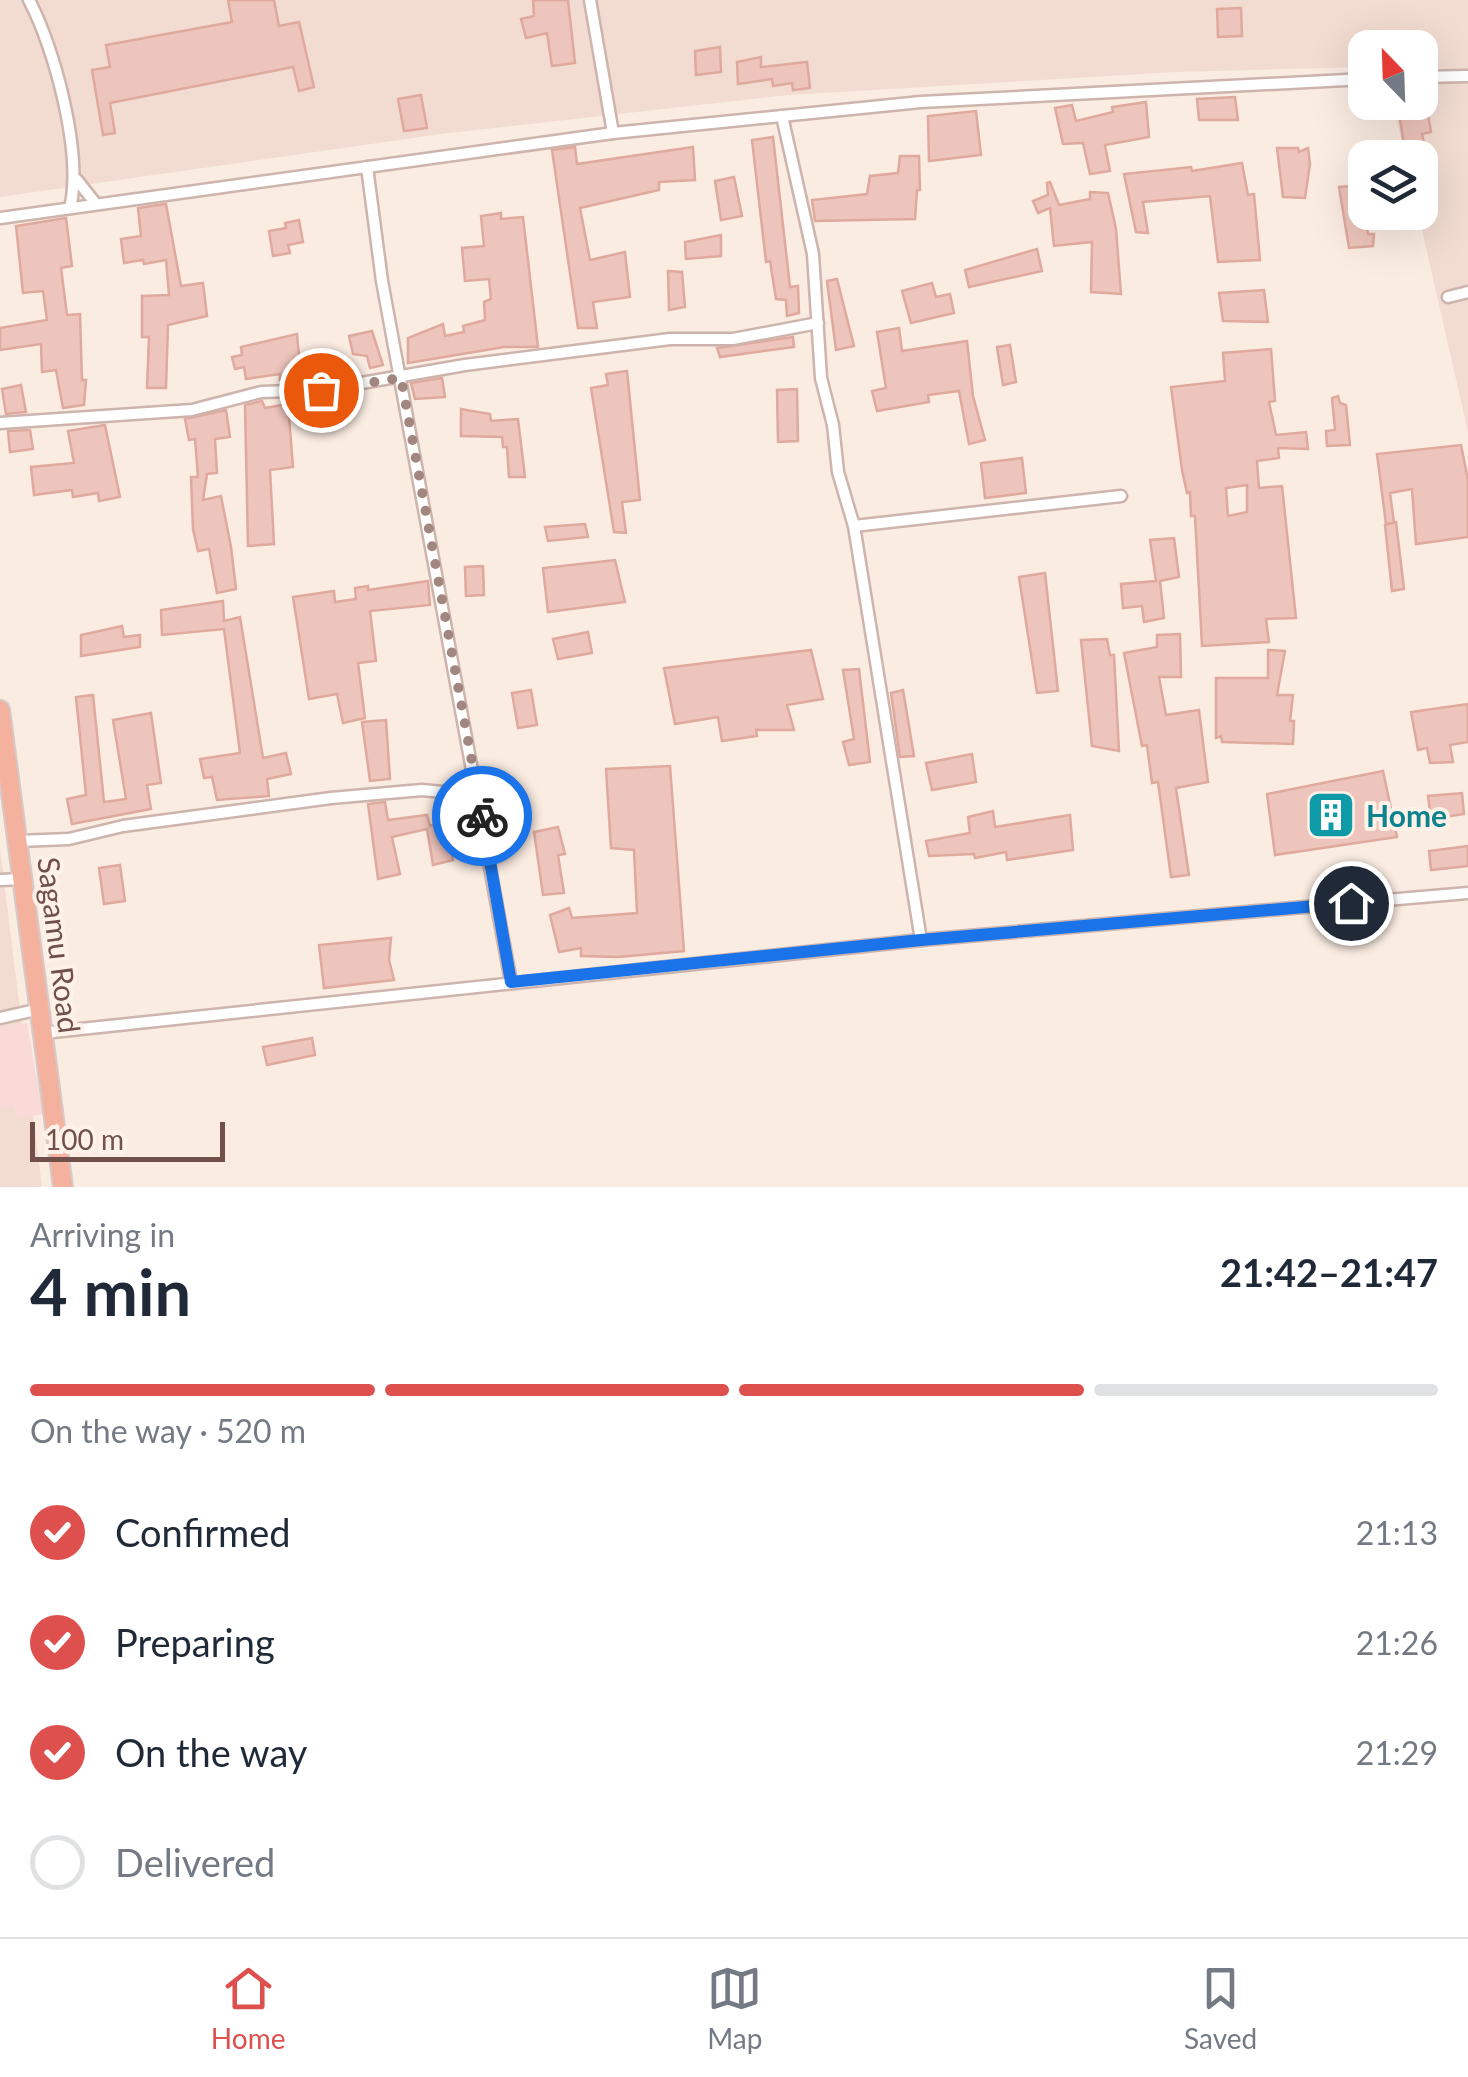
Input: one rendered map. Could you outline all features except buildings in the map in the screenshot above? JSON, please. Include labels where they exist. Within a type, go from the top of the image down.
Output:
[{"type":"highway","name":"Sagamu Road","points":[[1,720],[63,1187]]},
{"type":"street","points":[[28,0],[52,52],[77,180],[70,208]]},
{"type":"street","points":[[590,0],[613,133]]},
{"type":"street","points":[[1438,77],[1468,76]]},
{"type":"street","points":[[0,218],[613,133],[921,102],[1348,80]]},
{"type":"street","points":[[782,116],[812,254],[820,378],[834,425],[838,472],[854,526],[921,940]]},
{"type":"street","points":[[368,167],[382,281],[511,982]]},
{"type":"street","points":[[77,180],[96,204]]},
{"type":"street","points":[[1448,297],[1468,292]]},
{"type":"street","points":[[0,423],[192,410],[262,392],[321,390],[670,339],[734,339],[818,323]]},
{"type":"street","points":[[854,526],[1121,496]]},
{"type":"street","points":[[18,841],[70,839],[123,826],[331,798],[422,790],[453,793],[476,785]]},
{"type":"street","points":[[0,880],[23,879]]},
{"type":"street","points":[[43,1033],[921,940],[1468,893]]},
{"type":"street","points":[[0,1018],[40,1010]]},
{"type":"shaded area","points":[[0,0],[1468,0],[1468,432],[1422,230],[1438,230],[1438,140],[1401,140],[1397,120],[1438,120],[1438,30],[1348,30],[1348,67],[1176,72],[789,95],[449,133],[0,197]]},
{"type":"shaded area","points":[[0,848],[42,1187],[0,1187]]},
{"type":"shaded area","points":[[27,1023],[43,1114],[16,1119],[13,1106],[0,1108],[0,1027]]},
{"type":"way so far","points":[[321,390],[401,378],[482,816]]},
{"type":"place","name":"Home","points":[[1331,815]]},
{"type":"route","points":[[482,816],[511,982],[921,940],[1351,903]]}]
